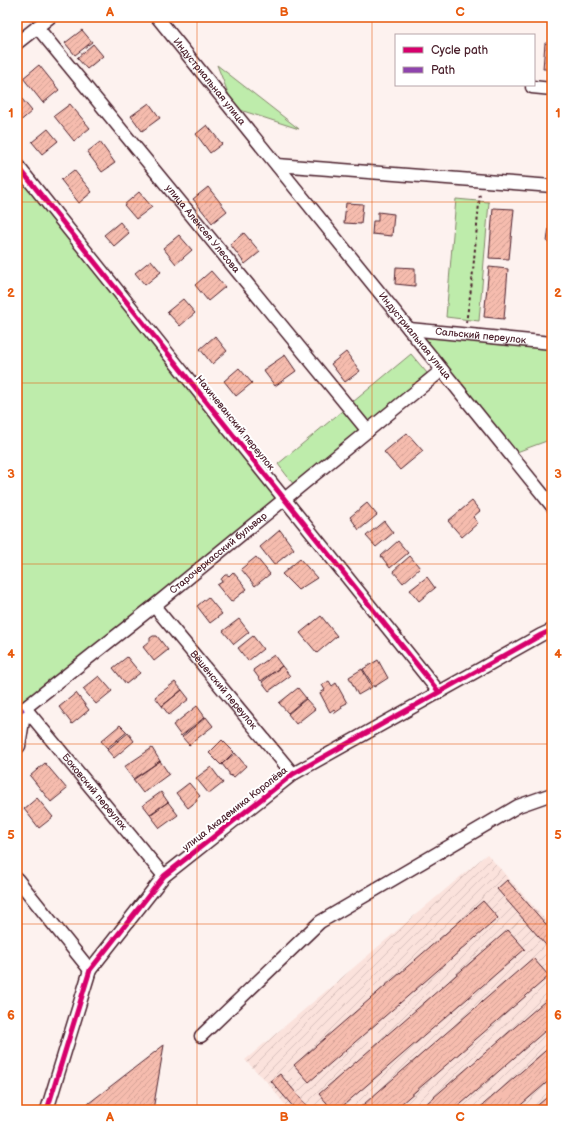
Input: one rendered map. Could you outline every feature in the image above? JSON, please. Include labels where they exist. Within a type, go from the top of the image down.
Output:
[{"type":"street","points":[[17,42],[50,17]]},
{"type":"street","name":"Индустриальная улица","points":[[156,17],[552,506]]},
{"type":"street","name":"улица Алексея Улесова","points":[[37,27],[368,431]]},
{"type":"street","points":[[532,87],[552,89]]},
{"type":"street","points":[[276,165],[552,186]]},
{"type":"street","name":"Нахичеванский переулок","points":[[17,166],[439,692]]},
{"type":"street","name":"Сальский переулок","points":[[408,329],[552,343]]},
{"type":"street","name":"Старочеркасский бульвар","points":[[25,708],[154,606],[442,370]]},
{"type":"street","name":"Вёшенский переулок","points":[[154,606],[293,774]]},
{"type":"street","name":"улица Академика Королёва","points":[[47,1110],[90,970],[164,876],[293,774],[552,630]]},
{"type":"street","points":[[17,748],[19,746],[25,708]]},
{"type":"street","name":"Боковский переулок","points":[[25,708],[164,876]]},
{"type":"street","points":[[202,1036],[320,922],[518,806],[552,794]]},
{"type":"street","points":[[17,879],[90,970]]},
{"type":"path","points":[[464,334],[472,282],[481,180]]},
{"type":"shaded area","points":[[487,854],[552,927],[552,1110],[289,1110],[268,1083],[245,1060]]},
{"type":"green space","points":[[217,65],[299,129],[234,108]]},
{"type":"green space","points":[[17,173],[278,498],[19,707],[17,716]]},
{"type":"green space","points":[[456,199],[489,202],[479,321],[446,317]]},
{"type":"green space","points":[[425,336],[552,348],[552,439],[514,453],[422,339]]},
{"type":"green space","points":[[411,354],[427,373],[294,485],[278,464]]},
{"type":"building","points":[[82,30],[92,42],[75,55],[65,43]]},
{"type":"building","points":[[545,43],[552,44],[552,69],[543,69]]},
{"type":"building","points":[[93,44],[103,56],[87,69],[77,58]]},
{"type":"building","points":[[39,65],[59,90],[43,103],[23,78]]},
{"type":"building","points":[[22,99],[32,111],[17,124],[17,103]]},
{"type":"building","points":[[149,103],[160,118],[142,131],[131,116]]},
{"type":"building","points":[[70,104],[90,128],[74,141],[54,116]]},
{"type":"building","points":[[207,125],[222,144],[210,153],[196,134]]},
{"type":"building","points":[[48,129],[58,141],[42,154],[32,142]]},
{"type":"building","points":[[100,142],[115,163],[102,172],[87,152]]},
{"type":"building","points":[[74,170],[92,192],[79,203],[61,180]]},
{"type":"building","points":[[208,187],[227,211],[212,223],[193,199]]},
{"type":"building","points":[[139,192],[152,207],[136,219],[124,205]]},
{"type":"building","points":[[346,203],[363,204],[361,224],[344,223]]},
{"type":"building","points":[[493,208],[514,209],[509,259],[489,258]]},
{"type":"building","points":[[552,211],[552,243],[547,242]]},
{"type":"building","points":[[378,212],[394,214],[392,236],[372,234],[373,221],[378,221]]},
{"type":"building","points":[[120,222],[129,233],[114,246],[104,235]]},
{"type":"building","points":[[244,233],[260,252],[245,264],[230,244]]},
{"type":"building","points":[[179,235],[192,250],[176,264],[163,248]]},
{"type":"building","points":[[151,260],[161,272],[145,285],[135,273]]},
{"type":"building","points":[[396,267],[415,268],[415,286],[395,284]]},
{"type":"building","points":[[489,267],[508,269],[504,319],[484,317]]},
{"type":"building","points":[[211,271],[225,287],[208,301],[195,285]]},
{"type":"building","points":[[183,299],[195,313],[180,326],[167,312]]},
{"type":"building","points":[[215,336],[227,351],[212,364],[200,349]]},
{"type":"building","points":[[346,352],[360,371],[345,382],[331,364]]},
{"type":"building","points":[[285,355],[296,371],[275,386],[263,370]]},
{"type":"building","points":[[239,368],[252,383],[236,396],[224,381]]},
{"type":"building","points":[[407,433],[423,451],[400,470],[384,452]]},
{"type":"building","points":[[472,501],[480,511],[473,517],[478,523],[462,537],[448,521]]},
{"type":"building","points":[[367,503],[377,515],[359,530],[350,517]]},
{"type":"building","points":[[384,521],[393,533],[376,547],[366,536]]},
{"type":"building","points":[[280,530],[294,549],[274,565],[260,547]]},
{"type":"building","points":[[398,541],[408,553],[390,568],[381,556]]},
{"type":"building","points":[[410,556],[420,568],[403,583],[393,571]]},
{"type":"building","points":[[256,557],[270,574],[255,586],[241,569]]},
{"type":"building","points":[[300,559],[317,578],[298,590],[282,574]]},
{"type":"building","points":[[233,572],[247,589],[231,602],[217,585],[222,582],[221,580],[225,575],[229,576]]},
{"type":"building","points":[[427,577],[435,588],[419,601],[410,590]]},
{"type":"building","points":[[208,597],[222,614],[210,623],[197,606]]},
{"type":"building","points":[[321,616],[337,636],[317,653],[300,633]]},
{"type":"building","points":[[239,619],[249,632],[234,644],[223,631]]},
{"type":"building","points":[[153,636],[157,636],[168,650],[154,661],[143,647]]},
{"type":"building","points":[[253,636],[263,649],[248,661],[238,648]]},
{"type":"building","points":[[274,655],[282,666],[261,681],[253,670]]},
{"type":"building","points":[[127,657],[140,673],[126,684],[113,668]]},
{"type":"building","points":[[378,660],[388,678],[374,687],[363,669]]},
{"type":"building","points":[[282,666],[290,676],[269,691],[262,682]]},
{"type":"building","points":[[362,669],[372,687],[358,695],[349,677]]},
{"type":"building","points":[[99,676],[112,691],[96,704],[83,689]]},
{"type":"building","points":[[329,681],[332,686],[336,683],[347,703],[341,706],[342,708],[335,713],[334,709],[330,712],[320,693],[325,690],[322,685]]},
{"type":"building","points":[[175,682],[182,690],[162,706],[155,697]]},
{"type":"building","points":[[298,688],[306,698],[288,713],[279,703]]},
{"type":"building","points":[[182,690],[189,699],[169,715],[162,706]]},
{"type":"building","points":[[76,693],[89,710],[72,724],[59,707]]},
{"type":"building","points":[[306,699],[315,709],[296,724],[288,714]]},
{"type":"building","points":[[197,706],[205,717],[181,736],[173,725]]},
{"type":"building","points":[[206,717],[213,726],[189,745],[182,737]]},
{"type":"building","points":[[120,725],[127,732],[107,748],[101,741]]},
{"type":"building","points":[[128,733],[134,741],[114,758],[107,750]]},
{"type":"building","points":[[222,740],[234,752],[221,765],[209,753]]},
{"type":"building","points":[[152,748],[160,761],[133,779],[124,767]]},
{"type":"building","points":[[235,753],[246,766],[233,778],[229,775],[222,764]]},
{"type":"building","points":[[160,761],[169,774],[143,793],[133,780]]},
{"type":"building","points":[[45,763],[67,789],[51,802],[30,776]]},
{"type":"building","points":[[211,767],[223,783],[209,794],[196,778]]},
{"type":"building","points":[[189,783],[200,796],[196,799],[197,801],[188,808],[176,793]]},
{"type":"building","points":[[161,792],[168,802],[150,814],[143,805]]},
{"type":"building","points":[[37,798],[53,817],[39,828],[24,809]]},
{"type":"building","points":[[168,802],[178,815],[160,828],[150,815]]},
{"type":"building","points":[[507,880],[552,931],[552,952],[497,889]]},
{"type":"building","points":[[483,901],[498,918],[309,1082],[294,1065]]},
{"type":"building","points":[[508,930],[525,949],[338,1110],[333,1110],[319,1094]]},
{"type":"building","points":[[533,958],[549,976],[394,1110],[357,1110]]},
{"type":"building","points":[[552,995],[552,1025],[454,1110],[419,1110]]},
{"type":"building","points":[[164,1045],[153,1110],[80,1110]]},
{"type":"building","points":[[552,1045],[552,1078],[515,1110],[477,1110]]},
{"type":"building","points":[[280,1074],[310,1110],[296,1110],[271,1081]]},
{"type":"building","points":[[552,1093],[552,1110],[532,1110]]},
{"type":"marked path","points":[[17,713],[25,708]]},
{"type":"cycle path","points":[[17,165],[439,692]]},
{"type":"cycle path","points":[[47,1110],[90,970],[164,876],[293,774],[552,630]]}]
